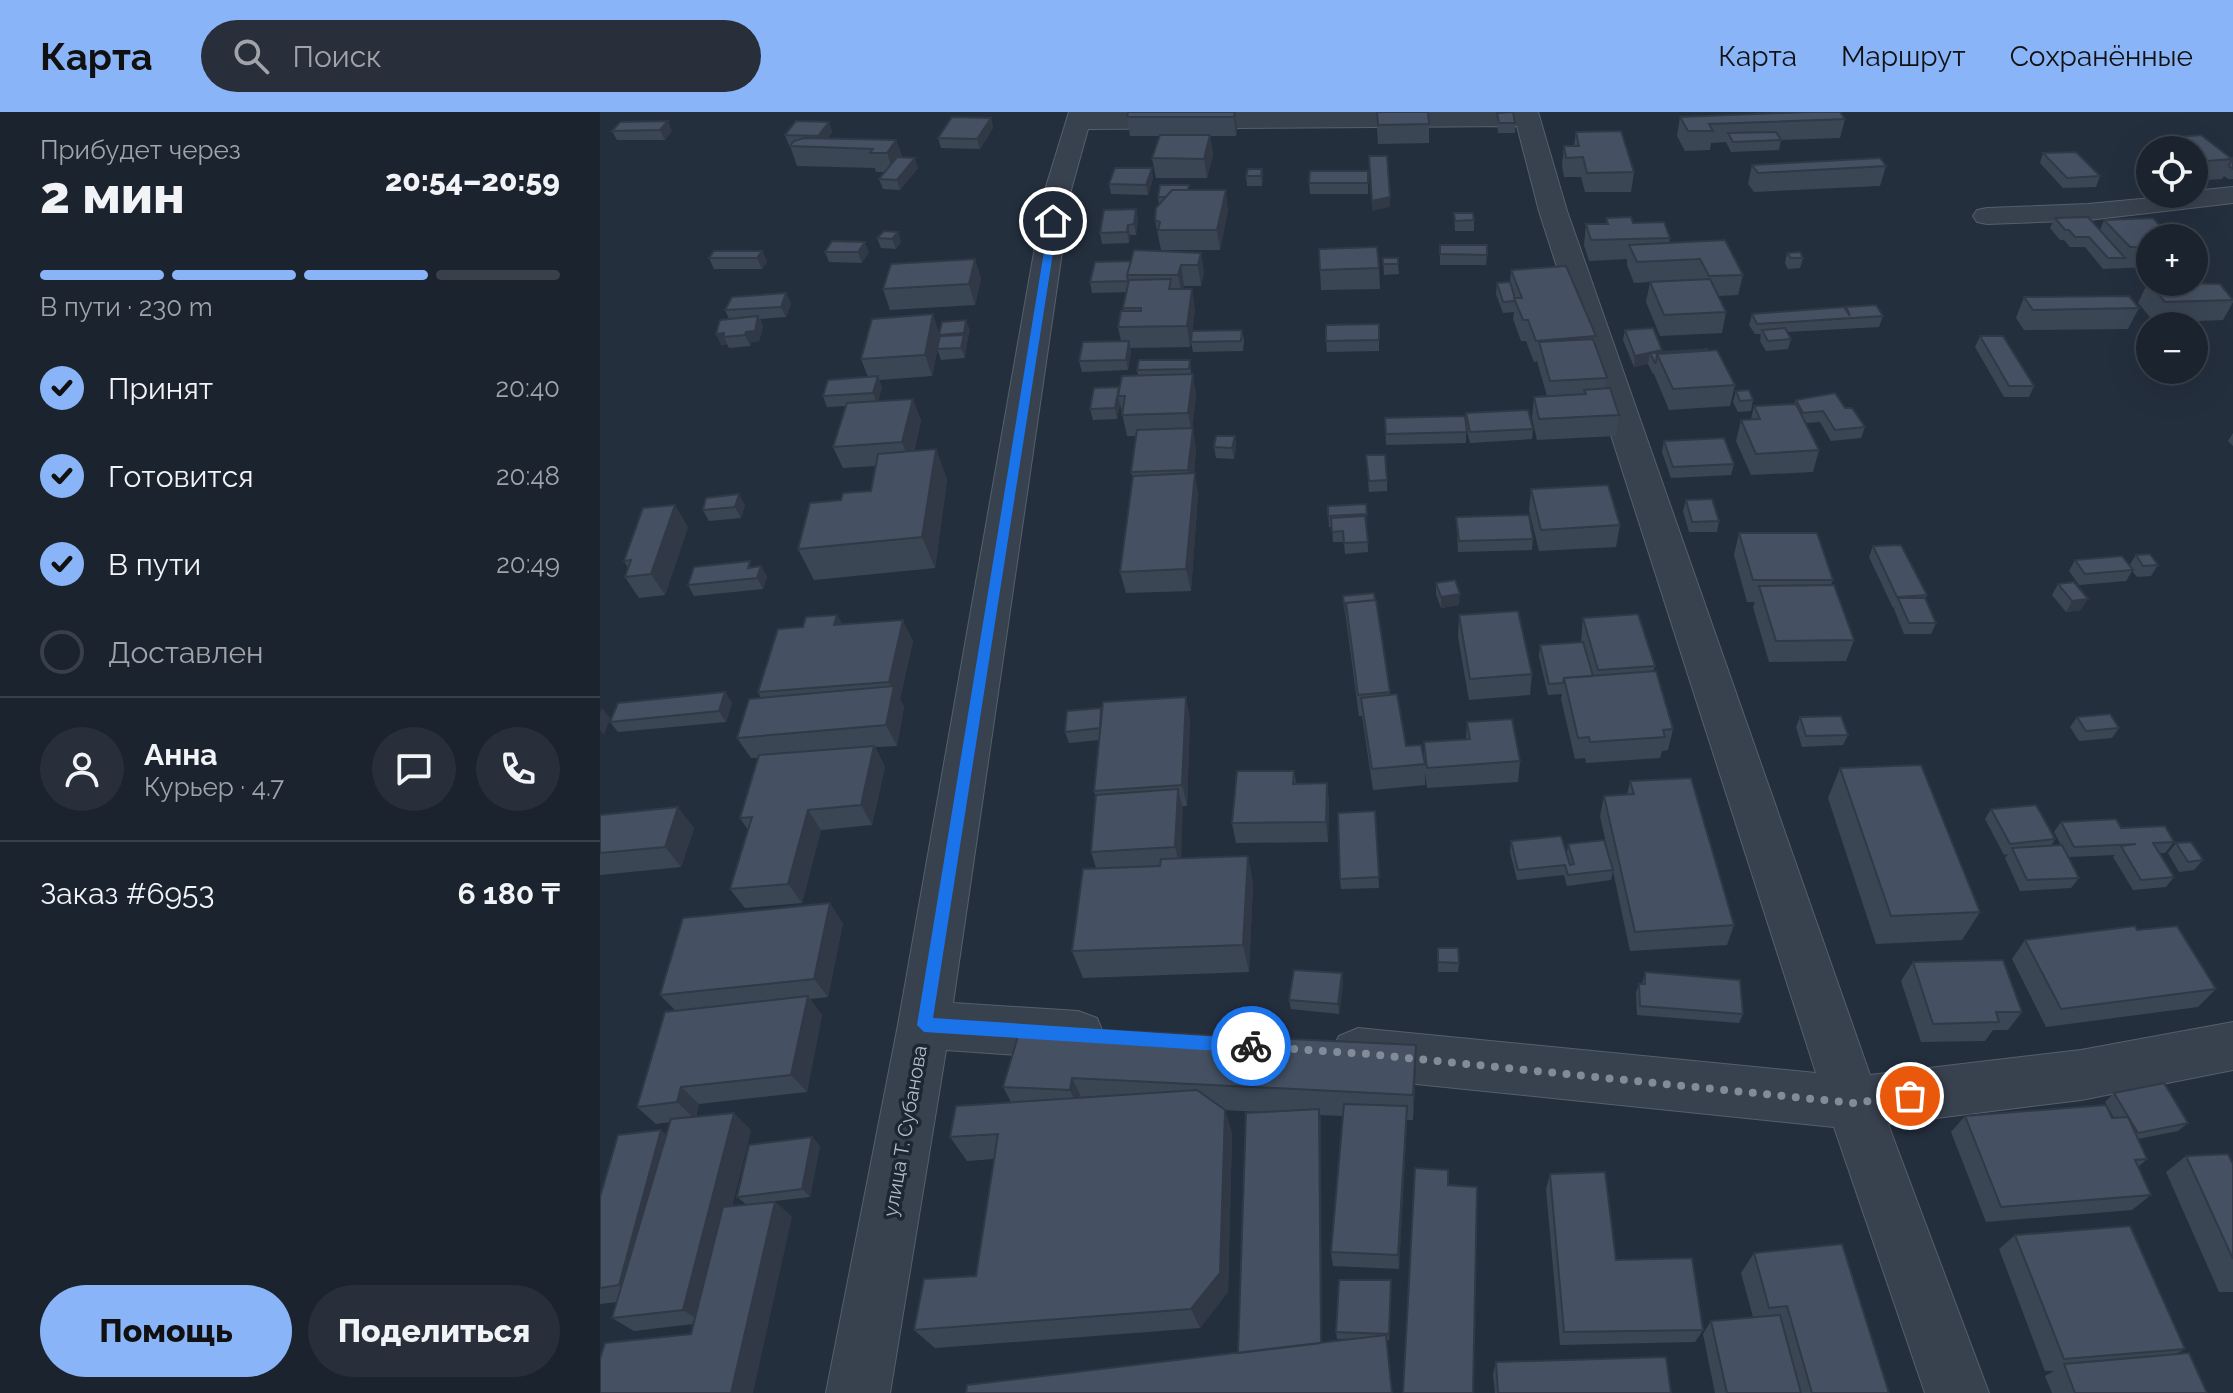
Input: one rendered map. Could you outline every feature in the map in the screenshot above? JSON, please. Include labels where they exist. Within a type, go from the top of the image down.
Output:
[{"type":"street","points":[[1079,117],[1527,115],[1553,211],[1853,1103],[1957,1393]]},
{"type":"street","name":"улица Т. Субанова","points":[[858,1393],[924,1025],[1058,190],[1079,117]]},
{"type":"street","points":[[1987,216],[2088,212],[2233,195]]},
{"type":"street","points":[[924,1025],[1130,1038]]},
{"type":"street","points":[[1304,1050],[1853,1103],[2081,1075],[2233,1046]]},
{"type":"building","points":[[1128,112],[1235,112],[1234,117],[1127,117]]},
{"type":"building","points":[[1377,112],[1428,112],[1429,124],[1378,125]]},
{"type":"building","points":[[1513,112],[1515,123],[1499,123],[1497,113]]},
{"type":"building","points":[[1840,112],[1845,119],[1709,124],[1713,131],[1688,131],[1680,117]]},
{"type":"building","points":[[952,117],[991,118],[977,139],[938,138]]},
{"type":"building","points":[[668,121],[660,130],[612,131],[620,122]]},
{"type":"building","points":[[796,121],[829,122],[818,136],[785,135]]},
{"type":"building","points":[[1621,131],[1634,172],[1587,173],[1583,157],[1566,158],[1564,146],[1579,146],[1576,132]]},
{"type":"building","points":[[1776,132],[1781,140],[1733,142],[1728,133]]},
{"type":"building","points":[[1160,135],[1210,135],[1204,159],[1152,158]]},
{"type":"building","points":[[804,138],[896,140],[887,153],[870,153],[873,149],[790,146]]},
{"type":"building","points":[[2208,140],[2232,159],[2208,161]]},
{"type":"building","points":[[2076,152],[2100,176],[2067,178],[2043,153]]},
{"type":"building","points":[[1369,156],[1387,156],[1390,197],[1372,201]]},
{"type":"building","points":[[897,157],[915,158],[897,180],[879,179]]},
{"type":"building","points":[[1880,158],[1886,166],[1758,173],[1752,165]]},
{"type":"building","points":[[1115,168],[1152,168],[1146,185],[1109,184]]},
{"type":"building","points":[[1248,169],[1262,169],[1261,176],[1246,176]]},
{"type":"building","points":[[1310,171],[1368,171],[1368,183],[1309,183]]},
{"type":"building","points":[[1160,185],[1189,185],[1188,190],[1172,190],[1166,197],[1158,197]]},
{"type":"building","points":[[1172,190],[1226,190],[1217,230],[1158,230],[1160,222],[1155,220],[1156,208]]},
{"type":"building","points":[[1136,209],[1134,224],[1128,225],[1127,232],[1100,233],[1104,210]]},
{"type":"building","points":[[1454,213],[1473,213],[1474,220],[1455,221]]},
{"type":"building","points":[[1631,217],[1633,223],[1664,222],[1670,238],[1591,240],[1586,224],[1608,224],[1606,218]]},
{"type":"building","points":[[2088,217],[2125,258],[2108,258],[2089,237],[2075,237],[2055,218]]},
{"type":"building","points":[[2153,218],[2159,224],[2136,224],[2136,247],[2130,247],[2104,220]]},
{"type":"building","points":[[884,231],[898,232],[892,239],[877,238]]},
{"type":"building","points":[[1725,240],[1743,275],[1709,276],[1700,259],[1637,262],[1629,245]]},
{"type":"building","points":[[832,241],[865,242],[858,252],[825,252]]},
{"type":"building","points":[[1440,245],[1487,245],[1487,255],[1440,254]]},
{"type":"building","points":[[1377,247],[1379,268],[1320,270],[1319,249]]},
{"type":"building","points":[[1134,250],[1201,253],[1198,265],[1181,265],[1178,275],[1127,275]]},
{"type":"building","points":[[714,251],[762,251],[757,258],[709,258]]},
{"type":"building","points":[[1800,252],[1803,258],[1791,258],[1787,253]]},
{"type":"building","points":[[1383,258],[1398,258],[1398,264],[1383,264]]},
{"type":"building","points":[[975,259],[969,284],[883,289],[891,264]]},
{"type":"building","points":[[1131,261],[1128,281],[1090,282],[1095,262]]},
{"type":"building","points":[[1566,266],[1596,336],[1536,341],[1528,320],[1523,320],[1514,298],[1522,298],[1511,270]]},
{"type":"building","points":[[1171,279],[1169,289],[1192,289],[1187,326],[1118,327],[1121,311],[1141,311],[1141,308],[1123,308],[1129,280]]},
{"type":"building","points":[[1710,279],[1726,312],[1664,315],[1650,282]]},
{"type":"building","points":[[1510,282],[1514,301],[1503,302],[1497,283]]},
{"type":"building","points":[[2208,284],[2220,284],[2233,300],[2165,302],[2160,296],[2208,296]]},
{"type":"building","points":[[786,293],[781,307],[725,310],[732,297]]},
{"type":"building","points":[[2129,296],[2139,308],[2033,310],[2024,297]]},
{"type":"building","points":[[1876,305],[1883,316],[1757,324],[1752,314],[1844,307],[1850,316],[1846,307]]},
{"type":"building","points":[[933,314],[925,355],[861,359],[872,319]]},
{"type":"building","points":[[758,316],[755,331],[724,337],[724,333],[716,334],[720,320]]},
{"type":"building","points":[[966,320],[964,333],[939,335],[942,322]]},
{"type":"building","points":[[1379,324],[1379,340],[1326,341],[1326,325]]},
{"type":"building","points":[[1653,328],[1662,350],[1635,356],[1625,330]]},
{"type":"building","points":[[1785,328],[1791,339],[1768,341],[1762,330]]},
{"type":"building","points":[[1242,330],[1241,341],[1191,342],[1192,331]]},
{"type":"building","points":[[964,335],[961,348],[937,349],[940,336]]},
{"type":"building","points":[[1980,336],[2003,336],[2034,386],[2009,386]]},
{"type":"building","points":[[1593,339],[1607,378],[1550,381],[1539,342]]},
{"type":"building","points":[[1129,341],[1126,360],[1079,361],[1083,342]]},
{"type":"building","points":[[1708,349],[1657,354],[1656,363],[1650,353]]},
{"type":"building","points":[[1717,350],[1735,385],[1673,389],[1657,354]]},
{"type":"building","points":[[1139,360],[1190,360],[1189,369],[1137,370]]},
{"type":"building","points":[[1193,374],[1188,413],[1122,415],[1125,396],[1118,396],[1122,376]]},
{"type":"building","points":[[878,376],[873,393],[823,396],[828,380]]},
{"type":"building","points":[[1119,387],[1115,408],[1090,409],[1094,388]]},
{"type":"building","points":[[1610,388],[1619,415],[1539,419],[1534,397],[1586,394],[1584,390]]},
{"type":"building","points":[[1749,390],[1753,400],[1740,401],[1736,391]]},
{"type":"building","points":[[1835,393],[1845,408],[1852,408],[1865,427],[1835,430],[1823,411],[1803,413],[1796,400]]},
{"type":"building","points":[[913,399],[902,442],[833,447],[847,403]]},
{"type":"building","points":[[1796,404],[1819,450],[1756,454],[1741,420],[1760,419],[1754,406]]},
{"type":"building","points":[[1528,410],[1533,429],[1470,432],[1466,413]]},
{"type":"building","points":[[1465,416],[1467,432],[1386,434],[1385,418]]},
{"type":"building","points":[[1193,428],[1188,470],[1131,472],[1137,430]]},
{"type":"building","points":[[1216,436],[1235,436],[1232,448],[1214,447]]},
{"type":"building","points":[[1724,438],[1734,464],[1673,467],[1664,441]]},
{"type":"building","points":[[936,449],[922,537],[798,549],[810,503],[841,500],[843,493],[871,491],[878,454]]},
{"type":"building","points":[[1366,455],[1385,455],[1387,480],[1369,481]]},
{"type":"building","points":[[1195,473],[1186,569],[1120,572],[1133,476]]},
{"type":"building","points":[[1608,485],[1620,525],[1541,530],[1531,489]]},
{"type":"building","points":[[739,494],[735,507],[703,510],[706,498]]},
{"type":"building","points":[[1712,499],[1719,521],[1692,522],[1686,500]]},
{"type":"building","points":[[1366,504],[1367,514],[1328,516],[1328,506]]},
{"type":"building","points":[[675,505],[651,574],[625,577],[631,560],[624,561],[643,508]]},
{"type":"building","points":[[1529,515],[1533,539],[1459,541],[1456,517]]},
{"type":"building","points":[[1365,516],[1368,542],[1344,543],[1343,531],[1332,532],[1331,518]]},
{"type":"building","points":[[1739,533],[1817,533],[1833,580],[1753,580]]},
{"type":"building","points":[[1901,545],[1927,595],[1897,597],[1873,546]]},
{"type":"building","points":[[2150,554],[2158,565],[2143,566],[2136,555]]},
{"type":"building","points":[[2122,556],[2133,570],[2085,574],[2075,560]]},
{"type":"building","points":[[750,561],[748,568],[761,566],[757,578],[688,585],[694,567]]},
{"type":"building","points":[[1455,580],[1460,594],[1441,597],[1436,583]]},
{"type":"building","points":[[2074,582],[2088,599],[2072,601],[2058,584]]},
{"type":"building","points":[[1834,585],[1854,640],[1776,641],[1759,586]]},
{"type":"building","points":[[1374,593],[1375,600],[1346,603],[1345,611],[1343,596]]},
{"type":"building","points":[[1898,598],[1925,598],[1936,623],[1909,623]]},
{"type":"building","points":[[1376,600],[1390,692],[1358,695],[1346,603]]},
{"type":"building","points":[[1518,611],[1532,674],[1470,679],[1459,615]]},
{"type":"building","points":[[1638,614],[1655,666],[1598,670],[1583,618]]},
{"type":"building","points":[[837,615],[834,625],[903,620],[889,682],[758,692],[778,629],[803,627],[806,617]]},
{"type":"building","points":[[1583,642],[1593,676],[1564,678],[1563,683],[1549,684],[1540,645]]},
{"type":"building","points":[[1656,671],[1673,729],[1663,730],[1665,737],[1590,742],[1589,737],[1578,738],[1564,678]]},
{"type":"building","points":[[894,686],[886,725],[737,738],[749,699]]},
{"type":"building","points":[[725,692],[719,711],[610,722],[618,703]]},
{"type":"building","points":[[1397,694],[1406,746],[1421,745],[1425,764],[1372,769],[1361,698]]},
{"type":"building","points":[[1186,697],[1182,785],[1094,791],[1103,702]]},
{"type":"building","points":[[1101,708],[1100,728],[1065,732],[1067,711]]},
{"type":"building","points":[[2110,714],[2119,728],[2086,731],[2077,717]]},
{"type":"building","points":[[1841,716],[1848,735],[1806,736],[1800,717]]},
{"type":"building","points":[[1512,719],[1520,761],[1427,768],[1424,742],[1470,739],[1467,722]]},
{"type":"building","points":[[874,746],[861,805],[808,810],[788,884],[730,889],[752,817],[740,818],[759,755]]},
{"type":"building","points":[[1921,765],[1980,912],[1891,916],[1840,768]]},
{"type":"building","points":[[1237,771],[1294,771],[1293,784],[1327,783],[1326,822],[1232,823]]},
{"type":"building","points":[[1691,778],[1734,925],[1635,932],[1604,796],[1634,794],[1630,781]]},
{"type":"building","points":[[1178,789],[1175,847],[1091,852],[1096,795]]},
{"type":"building","points":[[2036,805],[2055,839],[2010,844],[1991,809]]},
{"type":"building","points":[[678,807],[665,847],[600,853],[600,815]]},
{"type":"building","points":[[1375,811],[1379,877],[1340,879],[1338,813]]},
{"type":"building","points":[[2116,819],[2121,828],[2165,826],[2174,842],[2153,843],[2174,877],[2141,880],[2121,846],[2136,844],[2074,847],[2061,822]]},
{"type":"building","points":[[1561,836],[1570,865],[1574,864],[1568,844],[1604,840],[1613,870],[1568,875],[1565,865],[1518,870],[1511,841]]},
{"type":"building","points":[[2191,842],[2203,860],[2188,862],[2176,843]]},
{"type":"building","points":[[2062,845],[2079,878],[2027,880],[2012,848]]},
{"type":"building","points":[[1248,856],[1243,945],[1072,951],[1083,869],[1160,866],[1161,859]]},
{"type":"building","points":[[830,903],[814,979],[660,995],[683,918]]},
{"type":"building","points":[[2135,926],[2137,930],[2177,926],[2216,989],[2061,1009],[2025,940]]},
{"type":"building","points":[[1438,948],[1458,948],[1459,963],[1438,962]]},
{"type":"building","points":[[2003,960],[2022,1012],[1996,1012],[1999,1022],[1933,1024],[1913,962]]},
{"type":"building","points":[[1294,970],[1342,973],[1338,1004],[1289,1000]]},
{"type":"building","points":[[1645,972],[1740,980],[1743,1014],[1640,1006],[1639,984],[1645,984]]},
{"type":"building","points":[[808,996],[791,1075],[681,1087],[677,1102],[637,1107],[665,1012]]},
{"type":"building","points":[[1021,1026],[1416,1045],[1413,1095],[1072,1078],[1070,1090],[1003,1087]]},
{"type":"building","points":[[2164,1083],[2188,1123],[2138,1133],[2114,1093]]},
{"type":"building","points":[[1197,1090],[1225,1110],[1220,1273],[1191,1309],[914,1330],[924,1279],[976,1276],[998,1134],[950,1137],[956,1106]]},
{"type":"building","points":[[1344,1104],[1407,1106],[1398,1255],[1331,1252]]},
{"type":"building","points":[[2106,1105],[2112,1118],[2128,1117],[2147,1159],[2135,1160],[2151,1195],[2001,1207],[1965,1116]]},
{"type":"building","points":[[1319,1109],[1321,1343],[1238,1353],[1246,1113]]},
{"type":"building","points":[[734,1113],[683,1310],[612,1318],[671,1119]]},
{"type":"building","points":[[661,1130],[619,1285],[600,1288],[600,1197],[618,1135]]},
{"type":"building","points":[[812,1137],[802,1189],[737,1197],[749,1145]]},
{"type":"building","points":[[2228,1154],[2233,1164],[2233,1259],[2186,1156]]},
{"type":"building","points":[[1415,1168],[1448,1170],[1448,1185],[1477,1187],[1473,1393],[1403,1393]]},
{"type":"building","points":[[1605,1172],[1616,1260],[1692,1258],[1703,1330],[1564,1332],[1550,1174]]},
{"type":"building","points":[[775,1202],[731,1393],[600,1393],[600,1359],[605,1343],[691,1334],[723,1207]]},
{"type":"building","points":[[2130,1226],[2185,1349],[2064,1359],[2015,1235]]},
{"type":"building","points":[[1842,1244],[1889,1393],[1812,1393],[1787,1306],[1769,1308],[1754,1253]]},
{"type":"building","points":[[1339,1280],[1391,1280],[1389,1334],[1336,1332]]},
{"type":"building","points":[[1780,1315],[1801,1393],[1727,1393],[1711,1321]]},
{"type":"building","points":[[1386,1335],[1392,1393],[966,1393],[967,1385]]},
{"type":"building","points":[[2189,1353],[2207,1393],[2075,1393],[2064,1364]]},
{"type":"building","points":[[1666,1357],[1671,1393],[1498,1393],[1496,1362]]},
{"type":"way so far","points":[[1251,1046],[1368,1054],[1853,1103],[1910,1096]]},
{"type":"route","points":[[1053,221],[924,1025],[1251,1046]]}]
